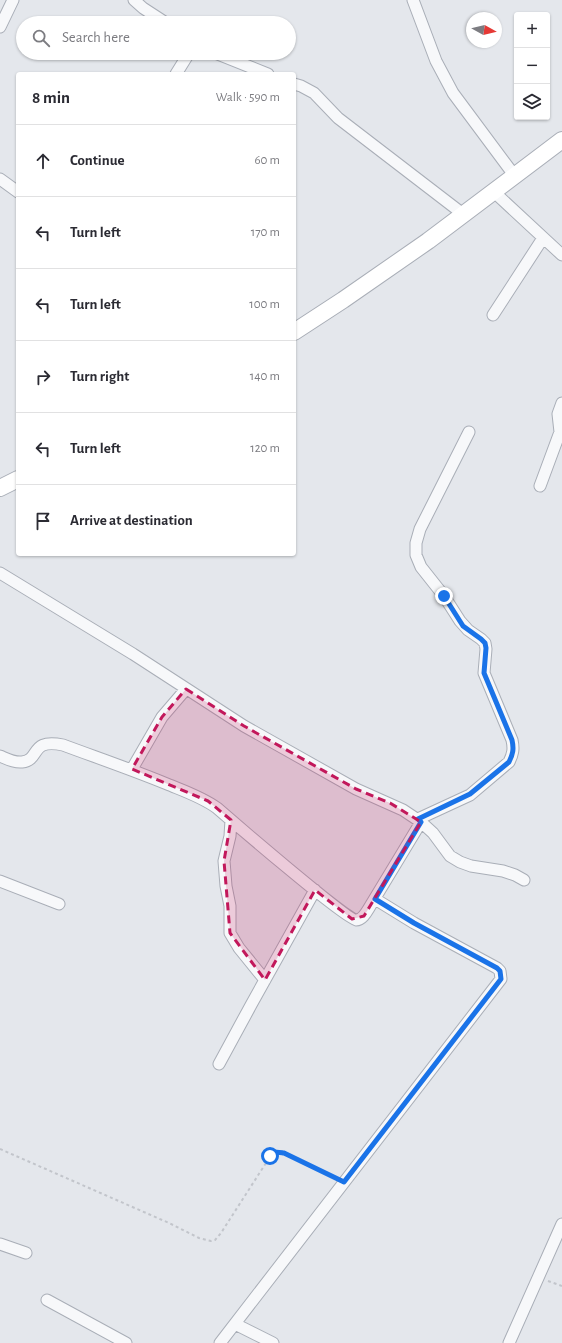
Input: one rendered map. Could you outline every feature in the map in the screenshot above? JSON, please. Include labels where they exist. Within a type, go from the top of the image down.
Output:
[{"type":"main road","points":[[296,331],[389,269],[562,140]]},
{"type":"main road","points":[[0,488],[16,480]]},
{"type":"street","points":[[0,27],[13,0]]},
{"type":"street","points":[[134,0],[155,16]]},
{"type":"street","points":[[412,0],[436,61],[453,93],[514,175]]},
{"type":"street","points":[[177,72],[185,60]]},
{"type":"street","points":[[233,60],[263,72]]},
{"type":"street","points":[[296,85],[314,93],[338,118],[464,214]]},
{"type":"street","points":[[0,179],[16,191]]},
{"type":"street","points":[[493,191],[562,255]]},
{"type":"street","points":[[493,315],[543,238]]},
{"type":"street","points":[[540,486],[560,432],[558,414],[562,403]]},
{"type":"street","points":[[0,756],[15,762],[23,762],[29,760],[38,748],[44,744],[51,743],[63,745],[132,769],[208,801],[348,916],[355,920],[360,919],[364,916],[375,899],[419,821],[470,794],[509,762],[514,748],[484,673],[485,643],[463,626],[444,596],[421,567],[416,555],[416,543],[420,529],[469,432]]},
{"type":"street","points":[[0,572],[133,654],[244,726],[356,789],[390,803],[419,821],[432,833],[450,856],[460,862],[471,866],[515,875],[524,880]]},
{"type":"street","points":[[132,769],[162,717],[186,689]]},
{"type":"street","points":[[231,820],[224,861],[224,872],[230,906],[230,933],[239,948],[265,980]]},
{"type":"street","points":[[0,881],[59,904]]},
{"type":"street","points":[[220,1064],[315,890]]},
{"type":"street","points":[[220,1343],[498,983],[501,975],[497,968],[414,923],[375,899]]},
{"type":"street","points":[[509,1343],[562,1224]]},
{"type":"street","points":[[0,1244],[26,1253]]},
{"type":"street","points":[[47,1300],[126,1343]]},
{"type":"street","points":[[235,1324],[273,1343]]},
{"type":"path","points":[[0,1149],[169,1223],[199,1238],[211,1241],[215,1240],[221,1234],[273,1152],[284,1153],[344,1182]]},
{"type":"path","points":[[538,1277],[562,1286]]},
{"type":"highlighted area","points":[[186,689],[244,726],[356,789],[390,803],[421,822],[364,916],[352,919],[315,890],[265,980],[230,933],[224,861],[231,820],[208,801],[132,769],[162,717]]},
{"type":"route","points":[[270,1156],[273,1152],[284,1153],[344,1182],[501,979],[500,971],[497,968],[414,923],[375,899],[421,822],[418,819],[461,800],[481,786],[509,762],[514,748],[484,673],[485,643],[463,626],[444,596]]}]
